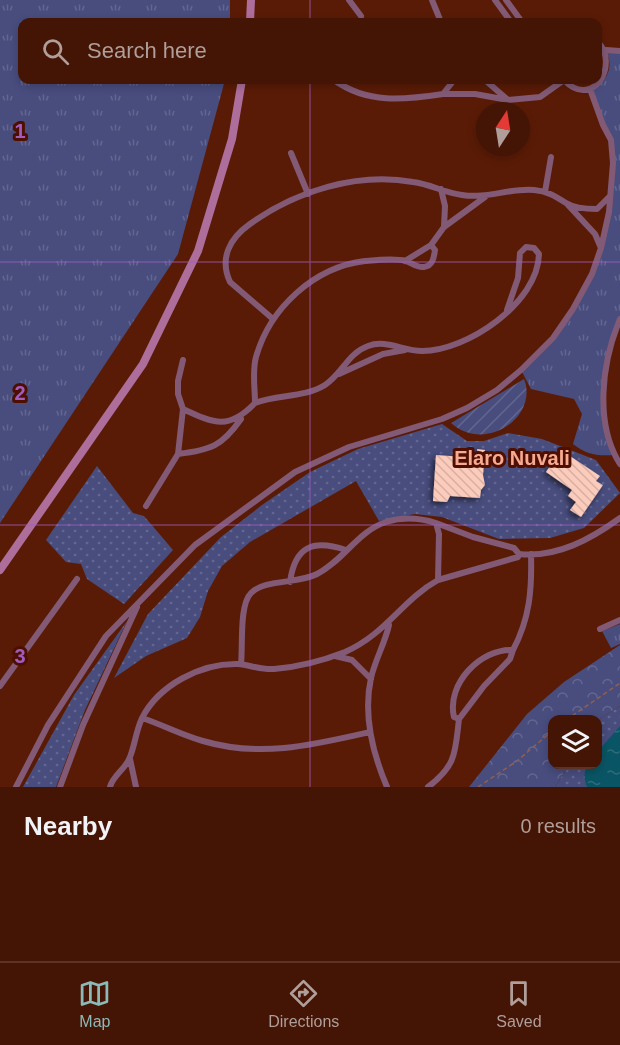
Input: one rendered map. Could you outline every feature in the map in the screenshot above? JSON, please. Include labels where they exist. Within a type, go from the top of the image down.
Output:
[{"type":"street","points":[[250,18],[251,0]]},
{"type":"street","points":[[349,0],[361,16]]},
{"type":"street","points":[[432,0],[439,18]]},
{"type":"street","points":[[495,0],[509,18]]},
{"type":"street","points":[[506,0],[519,18]]},
{"type":"street","points":[[602,46],[606,50],[610,65],[609,74],[602,82]]},
{"type":"street","points":[[606,50],[620,51]]},
{"type":"street","points":[[0,570],[143,364],[198,251],[232,139],[241,84]]},
{"type":"street","points":[[340,84],[357,93],[394,100],[443,94],[475,94],[508,100],[540,97],[558,84]]},
{"type":"street","points":[[443,94],[451,84]]},
{"type":"street","points":[[490,84],[508,100]]},
{"type":"street","points":[[571,84],[579,89],[590,89],[599,84]]},
{"type":"street","points":[[16,787],[48,725],[106,636],[122,618],[137,607],[195,545],[296,472],[364,441],[442,419],[497,390],[538,355],[584,291],[601,248],[612,193],[611,140],[590,89]]},
{"type":"street","points":[[291,153],[308,194]]},
{"type":"street","points":[[545,192],[551,157]]},
{"type":"street","points":[[273,319],[230,282],[226,274],[226,253],[232,240],[240,231],[270,210],[345,182],[367,179],[414,182],[460,195],[485,197],[514,190],[545,192],[559,196],[567,204],[596,234],[601,248]]},
{"type":"street","points":[[441,189],[445,206],[444,227]]},
{"type":"street","points":[[567,204],[597,209],[612,193]]},
{"type":"street","points":[[405,261],[431,245],[444,227],[485,197]]},
{"type":"street","points":[[255,403],[256,358],[273,319],[299,291],[318,277],[342,266],[364,261],[405,261],[422,268],[429,266],[434,261],[435,250],[431,245]]},
{"type":"street","points":[[178,454],[213,447],[222,442],[255,403],[268,397],[315,390],[339,375],[383,354],[442,348],[463,342],[481,333],[507,310],[525,293],[536,270],[539,254],[534,248],[526,247],[520,253],[518,278],[507,310]]},
{"type":"street","points":[[620,319],[608,358],[604,411],[608,439],[620,464]]},
{"type":"street","points":[[339,375],[349,358],[367,346],[390,345],[408,350]]},
{"type":"street","points":[[146,506],[178,454],[183,409],[178,394],[178,381],[183,360]]},
{"type":"street","points":[[183,409],[210,420],[226,423],[243,416]]},
{"type":"street","points":[[110,787],[114,777],[130,759],[142,718],[163,692],[183,679],[202,670],[241,664],[260,669],[273,669],[306,665],[335,656],[355,647],[389,624],[408,603],[438,580],[509,560],[519,554],[564,549],[584,541],[620,518]]},
{"type":"street","points":[[241,664],[245,602],[251,592],[262,586],[316,575],[337,563],[346,550],[386,522],[413,519],[436,523],[473,537],[514,548],[519,554]]},
{"type":"street","points":[[436,523],[440,534],[438,580]]},
{"type":"street","points":[[290,582],[295,559],[307,548],[327,544],[346,550]]},
{"type":"street","points":[[428,787],[448,770],[456,748],[459,719],[484,686],[510,658],[525,627],[529,612],[531,554]]},
{"type":"street","points":[[0,686],[77,579]]},
{"type":"street","points":[[60,787],[83,724],[137,607]]},
{"type":"street","points":[[600,629],[620,620]]},
{"type":"street","points":[[387,787],[370,732],[371,679],[389,624]]},
{"type":"street","points":[[459,719],[454,717],[453,703],[458,686],[469,669],[492,653],[513,650]]},
{"type":"street","points":[[335,656],[352,660],[371,679]]},
{"type":"street","points":[[142,718],[204,741],[257,749],[308,747],[370,732]]},
{"type":"street","points":[[130,759],[136,787]]},
{"type":"path","points":[[573,715],[620,683]]},
{"type":"path","points":[[478,787],[518,761],[548,735]]},
{"type":"green space","points":[[0,0],[230,0],[230,18],[18,18],[18,84],[224,84],[178,254],[0,523]]},
{"type":"green space","points":[[606,50],[620,51],[620,319],[608,358],[604,411],[614,455],[597,455],[588,453],[573,444],[582,414],[574,399],[531,389],[521,370],[553,338],[592,274],[609,212],[611,140],[590,89],[602,84],[608,73]]},
{"type":"green space","points":[[524,379],[527,393],[524,406],[517,417],[506,427],[479,434],[465,432],[451,423]]},
{"type":"green space","points":[[442,424],[467,441],[484,441],[508,433],[542,439],[596,460],[620,493],[584,528],[550,538],[499,539],[442,517],[415,514],[379,521],[356,481],[250,542],[222,566],[208,591],[200,617],[187,638],[146,656],[114,678],[148,614],[221,537],[262,505],[310,472],[358,449]]},
{"type":"green space","points":[[97,466],[133,513],[144,516],[173,550],[124,604],[87,579],[81,564],[66,562],[46,540]]},
{"type":"green space","points":[[127,621],[85,710],[56,787],[23,787],[74,695]]},
{"type":"green space","points":[[620,624],[620,644],[611,648],[602,631]]},
{"type":"green space","points":[[620,645],[620,706],[602,717],[602,715],[548,715],[548,769],[566,769],[555,787],[469,787],[527,714],[564,682]]},
{"type":"green space","points":[[620,706],[620,787],[555,787],[566,769],[602,769],[602,717]]},
{"type":"water","points":[[620,726],[620,787],[587,787],[584,776],[586,769],[602,769],[602,746]]},
{"type":"building","points":[[477,449],[485,450],[483,475],[485,485],[481,490],[480,498],[450,496],[447,502],[433,501],[436,455],[478,458]]},
{"type":"building","points":[[561,450],[600,476],[596,481],[603,485],[581,517],[570,510],[576,502],[568,496],[572,490],[546,472]]},
{"type":"district","name":"Elaro Nuvali","points":[[512,458]]}]
